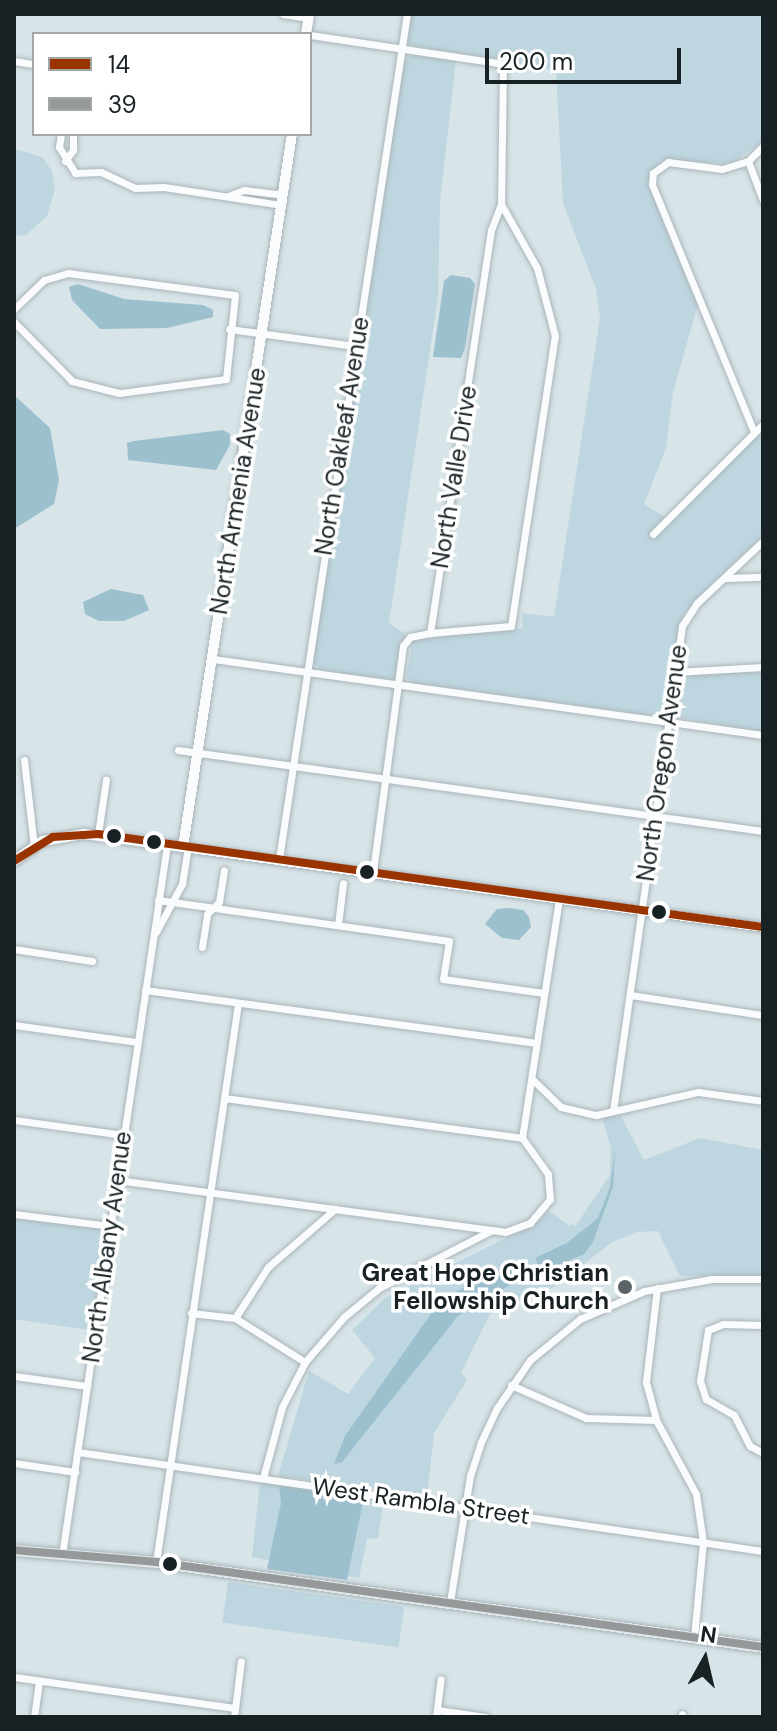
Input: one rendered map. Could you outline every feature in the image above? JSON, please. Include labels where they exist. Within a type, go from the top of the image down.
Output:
[{"type":"main road","name":"North Armenia Avenue","points":[[186,847],[292,136]]},
{"type":"main road","points":[[14,860],[53,837],[98,834],[186,847]]},
{"type":"main road","points":[[14,1550],[62,1557],[156,1562],[763,1647]]},
{"type":"street","points":[[283,14],[309,16]]},
{"type":"street","name":"North Oakleaf Avenue","points":[[279,859],[407,14]]},
{"type":"street","points":[[312,36],[401,50]]},
{"type":"street","name":"North Valle Drive","points":[[401,50],[503,64],[501,204],[491,230],[430,633]]},
{"type":"street","points":[[61,136],[65,161],[75,173],[101,172],[135,188],[282,200]]},
{"type":"street","points":[[65,161],[73,150],[73,136]]},
{"type":"street","points":[[754,432],[652,184],[653,173],[668,162],[722,169],[748,161],[763,146]]},
{"type":"street","points":[[748,161],[763,200]]},
{"type":"street","points":[[373,872],[401,684],[403,646],[410,637],[430,633],[511,626],[555,336],[537,268],[501,204]]},
{"type":"street","points":[[14,309],[44,280],[68,273],[235,295],[226,379],[119,393],[72,381],[14,322]]},
{"type":"street","points":[[229,329],[355,346]]},
{"type":"street","points":[[653,534],[763,424]]},
{"type":"street","name":"North Oregon Avenue","points":[[613,1111],[676,672],[687,615],[763,541]]},
{"type":"street","points":[[726,578],[763,577]]},
{"type":"street","points":[[213,659],[763,735]]},
{"type":"street","points":[[676,672],[763,667]]},
{"type":"street","points":[[178,750],[763,831]]},
{"type":"street","points":[[24,760],[34,846]]},
{"type":"street","points":[[98,834],[106,780]]},
{"type":"street","name":"North Albany Avenue","points":[[62,1557],[167,845]]},
{"type":"street","points":[[186,847],[763,927]]},
{"type":"street","name":"North Albany Avenue","points":[[153,937],[173,902],[186,847]]},
{"type":"street","points":[[202,947],[211,908],[219,902],[224,870]]},
{"type":"street","points":[[338,925],[343,883]]},
{"type":"street","points":[[263,1478],[282,1407],[305,1362],[379,1288],[491,1230],[530,1223],[550,1199],[548,1174],[522,1138],[559,898]]},
{"type":"street","points":[[158,900],[449,941],[443,979],[544,993]]},
{"type":"street","points":[[14,949],[92,961]]},
{"type":"street","points":[[145,990],[536,1043]]},
{"type":"street","points":[[630,995],[763,1015]]},
{"type":"street","points":[[156,1562],[238,1003]]},
{"type":"street","points":[[14,1025],[136,1042]]},
{"type":"street","points":[[532,1079],[561,1107],[596,1115],[698,1092],[763,1101]]},
{"type":"street","points":[[224,1098],[522,1138]]},
{"type":"street","points":[[14,1120],[124,1135]]},
{"type":"street","points":[[117,1180],[491,1230]]},
{"type":"street","points":[[235,1318],[268,1267],[335,1209]]},
{"type":"street","points":[[14,1214],[111,1226]]},
{"type":"street","points":[[450,1602],[464,1507],[481,1442],[511,1385],[530,1360],[580,1319],[657,1288],[712,1279],[763,1279]]},
{"type":"street","points":[[657,1288],[646,1382],[656,1420],[696,1494],[703,1542],[694,1637]]},
{"type":"street","points":[[191,1313],[235,1318],[305,1362]]},
{"type":"street","points":[[763,1325],[723,1324],[708,1330],[700,1381],[706,1399],[734,1415],[744,1439],[763,1453]]},
{"type":"street","points":[[14,1376],[87,1386]]},
{"type":"street","points":[[511,1385],[586,1418],[656,1420]]},
{"type":"street","name":"West Rambla Street","points":[[78,1452],[763,1551]]},
{"type":"street","points":[[14,1463],[75,1472]]},
{"type":"street","points":[[14,1677],[235,1712],[241,1661]]},
{"type":"street","points":[[441,1679],[436,1713],[486,1717]]},
{"type":"street","points":[[34,1717],[39,1681]]},
{"type":"shaded area","points":[[410,14],[763,14],[763,141],[732,163],[664,161],[649,179],[698,304],[673,392],[666,448],[644,504],[671,521],[763,429],[763,535],[682,616],[667,714],[662,717],[413,683],[406,677],[413,639],[523,628],[522,613],[554,617],[600,318],[596,289],[563,203],[556,70],[411,45],[406,40]]},
{"type":"shaded area","points":[[411,54],[456,60],[440,201],[438,297],[389,623],[405,634],[399,676],[393,680],[321,671],[312,661],[402,64]]},
{"type":"shaded area","points":[[15,149],[42,157],[52,171],[55,189],[47,216],[25,236],[14,235]]},
{"type":"shaded area","points":[[451,275],[470,278],[475,284],[465,348],[461,358],[433,357],[444,281]]},
{"type":"shaded area","points":[[78,284],[124,299],[203,305],[213,310],[213,317],[167,328],[100,329],[72,300],[69,287]]},
{"type":"shaded area","points":[[14,395],[50,428],[59,480],[54,504],[14,529]]},
{"type":"shaded area","points":[[223,430],[230,434],[230,445],[216,470],[128,460],[127,443]]},
{"type":"shaded area","points":[[111,589],[143,595],[149,610],[124,621],[99,621],[85,614],[83,602]]},
{"type":"shaded area","points":[[763,670],[763,732],[676,717],[684,674]]},
{"type":"shaded area","points":[[497,909],[523,910],[529,917],[531,927],[519,940],[502,938],[485,924]]},
{"type":"shaded area","points":[[618,1110],[644,1160],[700,1138],[763,1150],[763,1276],[680,1276],[658,1231],[636,1232],[611,1243],[554,1287],[490,1314],[461,1373],[467,1380],[434,1433],[427,1495],[278,1476],[309,1371],[348,1394],[375,1358],[352,1330],[385,1298],[540,1221],[547,1210],[570,1226],[575,1222],[574,1228],[610,1175],[611,1148],[601,1114]]},
{"type":"shaded area","points":[[615,1150],[613,1187],[593,1242],[584,1254],[542,1272],[535,1258],[567,1243],[598,1218],[610,1187]]},
{"type":"shaded area","points":[[14,1214],[111,1226],[95,1331],[14,1319]]},
{"type":"shaded area","points":[[516,1264],[520,1279],[458,1316],[342,1462],[334,1464],[345,1436],[442,1298]]},
{"type":"shaded area","points":[[260,1482],[384,1500],[378,1538],[367,1539],[359,1578],[252,1557]]},
{"type":"shaded area","points":[[279,1484],[364,1497],[347,1580],[267,1569],[281,1503]]},
{"type":"shaded area","points":[[228,1582],[404,1607],[399,1647],[222,1623]]},
{"type":"transit line","name":"14","points":[[14,861],[53,837],[98,834],[763,927]]},
{"type":"transit line","name":"39","points":[[14,1550],[156,1562],[763,1647]]},
{"type":"place","name":"Great Hope Christian Fellowship Church","points":[[625,1287]]}]
